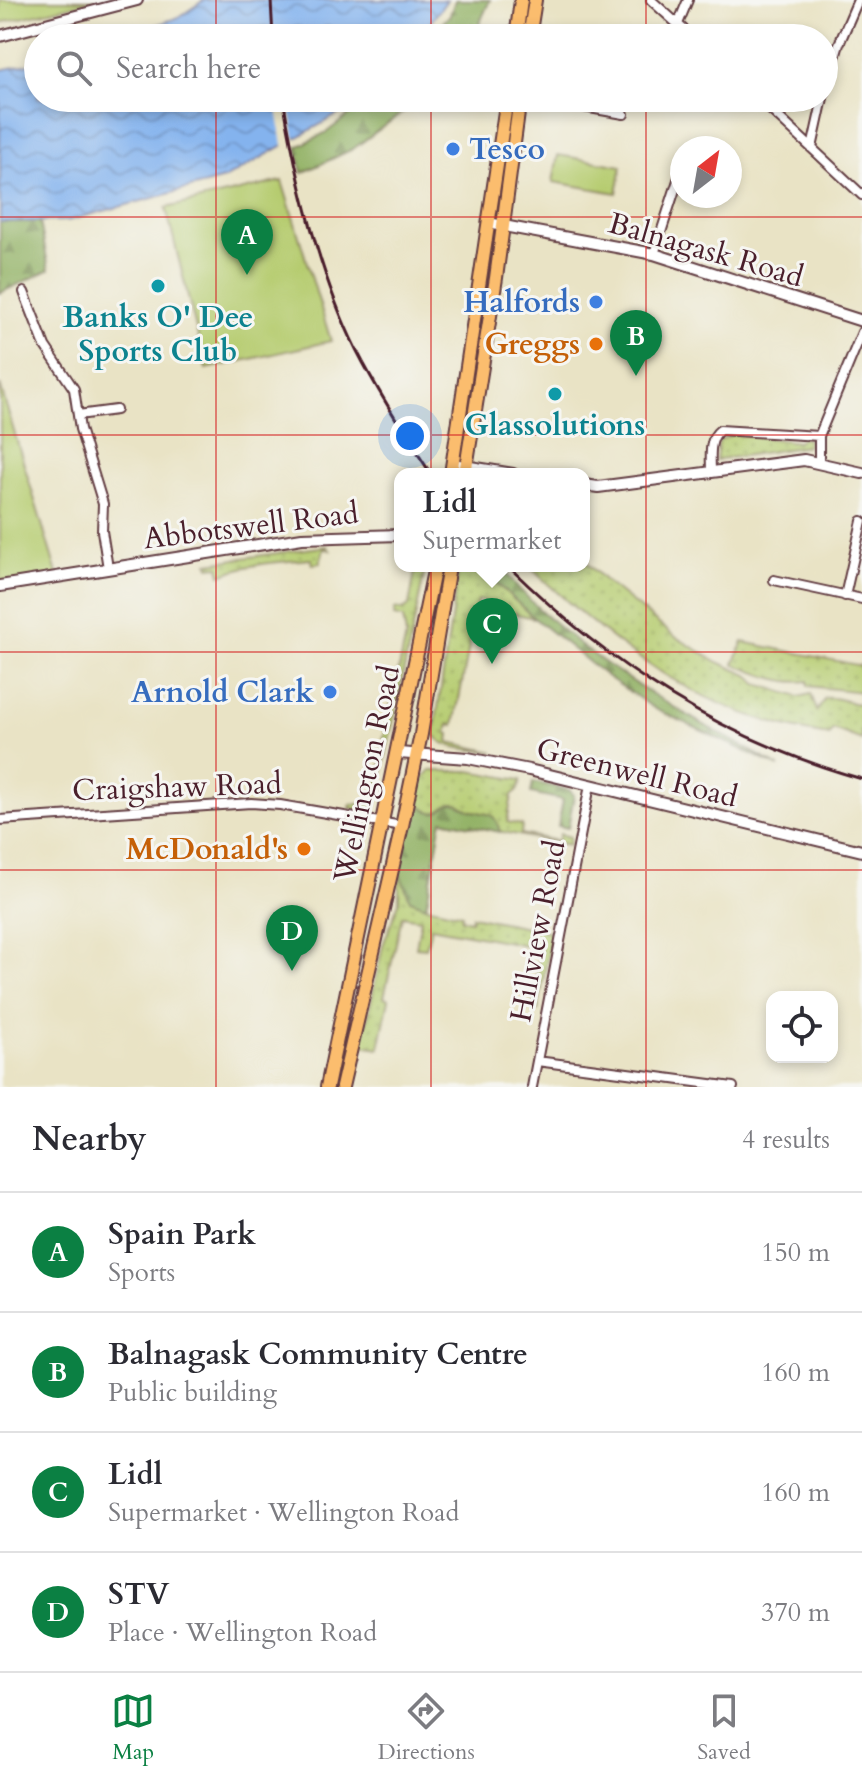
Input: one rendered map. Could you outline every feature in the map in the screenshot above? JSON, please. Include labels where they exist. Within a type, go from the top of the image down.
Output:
[{"type":"main road","points":[[518,24],[521,0]]},
{"type":"main road","points":[[531,24],[535,0]]},
{"type":"main road","points":[[460,468],[488,223],[505,112]]},
{"type":"main road","points":[[460,468],[504,226],[518,112]]},
{"type":"main road","name":"Wellington Road","points":[[327,1087],[434,572]]},
{"type":"main road","name":"Wellington Road","points":[[342,1087],[402,826],[448,572]]},
{"type":"street","points":[[46,24],[137,0]]},
{"type":"street","points":[[651,0],[678,24],[688,0]]},
{"type":"street","points":[[838,47],[858,0]]},
{"type":"street","points":[[0,36],[24,30]]},
{"type":"street","points":[[612,112],[624,114]]},
{"type":"street","points":[[773,112],[862,195]]},
{"type":"street","points":[[812,148],[820,112]]},
{"type":"street","points":[[654,254],[670,205]]},
{"type":"street","name":"Balnagask Road","points":[[488,223],[654,254],[862,321]]},
{"type":"street","name":"Abbotswell Road","points":[[24,292],[45,346],[74,389],[78,415],[103,504],[102,531],[108,568]]},
{"type":"street","points":[[819,462],[819,436],[862,332]]},
{"type":"street","points":[[78,415],[116,410]]},
{"type":"street","points":[[711,472],[713,435],[720,430],[819,436]]},
{"type":"street","points":[[590,486],[804,460],[862,473]]},
{"type":"street","points":[[845,596],[862,521]]},
{"type":"street","name":"Abbotswell Road","points":[[0,586],[302,538],[394,535]]},
{"type":"street","points":[[774,580],[862,599]]},
{"type":"street","name":"Greenwell Road","points":[[398,753],[468,758],[862,851]]},
{"type":"street","name":"Hillview Road","points":[[532,1087],[590,785]]},
{"type":"street","name":"Craigshaw Road","points":[[0,820],[251,803],[402,826]]},
{"type":"street","points":[[537,1061],[733,1087]]},
{"type":"green space","points":[[0,0],[96,0],[0,23]]},
{"type":"green space","points":[[455,0],[490,0],[479,24],[441,24],[450,15]]},
{"type":"green space","points":[[353,112],[403,112],[353,149],[302,173],[297,147],[327,132]]},
{"type":"green space","points":[[558,155],[622,166],[617,193],[553,182]]},
{"type":"green space","points":[[282,181],[331,341],[206,369],[166,208]]},
{"type":"green space","points":[[0,222],[40,222],[49,270],[0,293]]},
{"type":"green space","points":[[0,385],[58,577],[0,586]]},
{"type":"green space","points":[[733,434],[798,442],[802,438],[808,439],[807,446],[716,460],[719,441]]},
{"type":"green space","points":[[327,546],[330,550],[324,548],[320,563],[312,564],[311,559],[277,562],[221,575],[219,566],[209,567],[208,563]]},
{"type":"green space","points":[[590,566],[674,636],[718,662],[750,676],[757,684],[799,697],[811,694],[817,711],[825,698],[862,704],[862,740],[833,729],[829,735],[785,726],[704,696],[630,651],[536,572],[590,572]]},
{"type":"green space","points":[[415,572],[424,572],[376,803],[369,809],[350,808],[351,804],[371,804],[374,799],[406,636],[403,618],[394,616],[395,609],[403,610],[409,606]]},
{"type":"green space","points":[[458,572],[484,572],[534,618],[493,609],[494,603],[478,600],[454,725],[449,724],[447,733],[450,734],[449,742],[494,752],[453,747],[434,735]]},
{"type":"green space","points":[[484,572],[505,572],[543,613],[617,671],[671,706],[779,767],[655,709],[605,675],[534,618]]},
{"type":"green space","points":[[743,642],[862,666],[862,692],[808,686],[808,681],[780,680],[734,664]]},
{"type":"green space","points":[[430,771],[470,771],[521,780],[518,790],[512,795],[507,822],[522,825],[521,834],[558,841],[560,834],[570,837],[569,845],[442,820],[426,906],[462,914],[461,919],[471,921],[472,916],[552,932],[538,1010],[535,1011],[532,1004],[541,948],[431,927],[426,948],[416,947],[421,919],[402,916],[384,997],[389,999],[379,1048],[362,1045],[383,945],[399,902],[399,871],[420,782]]},
{"type":"green space","points":[[533,782],[569,790],[574,795],[568,828],[558,826],[563,800],[531,793]]},
{"type":"green space","points":[[415,801],[431,812],[455,803],[487,814],[496,820],[500,832],[442,820],[426,906],[410,900],[399,871]]},
{"type":"water","points":[[204,0],[447,0],[429,24],[160,24],[179,17]]},
{"type":"water","points":[[24,65],[24,112],[342,112],[224,179],[67,221],[0,222],[0,70]]},
{"type":"pier","points":[[277,112],[290,112],[296,143],[284,150]]},
{"type":"railway","points":[[271,0],[272,24]]},
{"type":"railway","points":[[286,112],[302,194],[320,258],[343,320],[364,365],[427,468]]},
{"type":"railway","points":[[514,572],[587,637],[671,696],[762,743],[862,779]]},
{"type":"place","name":"Tesco","points":[[453,149]]},
{"type":"place","name":"Spain Park","points":[[247,275]]},
{"type":"place","name":"Banks O' Dee Sports Club","points":[[158,286]]},
{"type":"place","name":"Halfords","points":[[596,302]]},
{"type":"place","name":"Greggs","points":[[596,344]]},
{"type":"place","name":"Balnagask Community Centre","points":[[636,376]]},
{"type":"place","name":"Glassolutions","points":[[555,394]]},
{"type":"place","name":"Lidl","points":[[492,664]]},
{"type":"place","name":"Arnold Clark","points":[[330,692]]},
{"type":"place","name":"McDonald's","points":[[304,849]]},
{"type":"place","name":"STV","points":[[292,971]]}]
